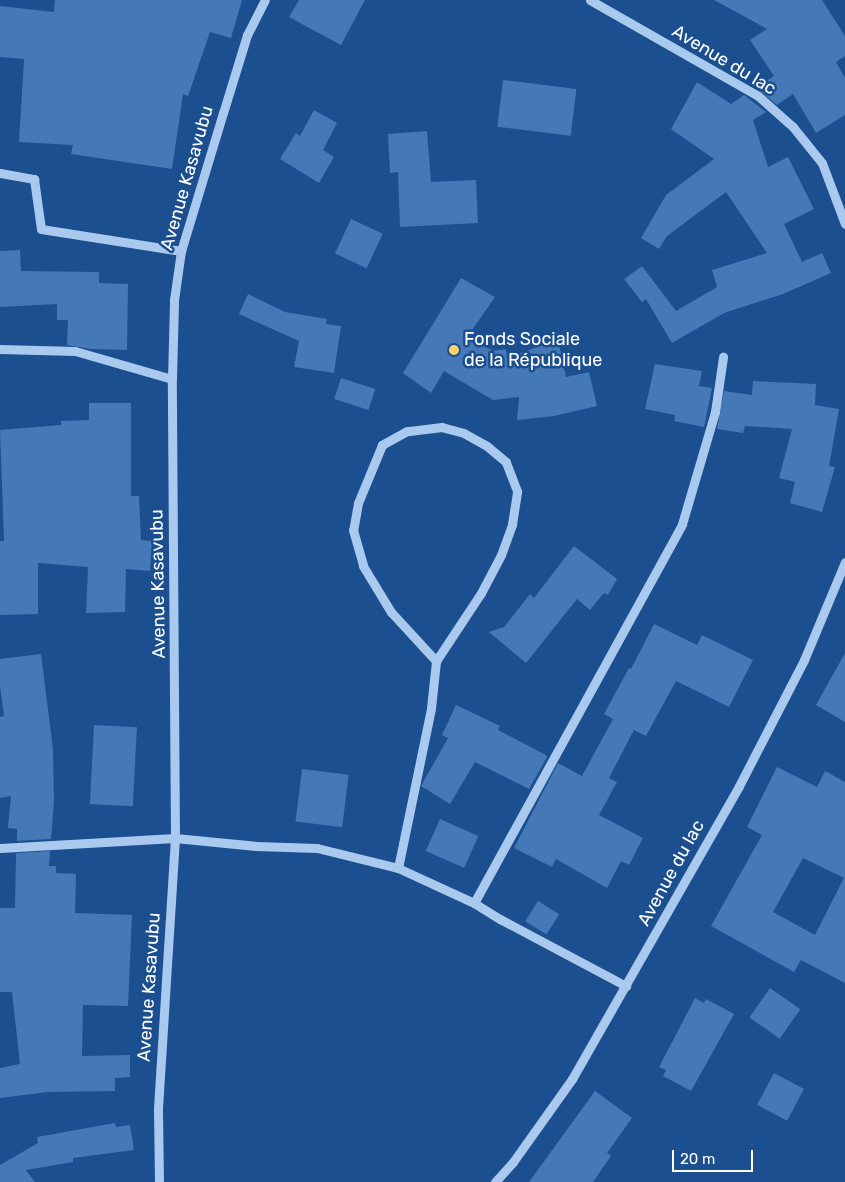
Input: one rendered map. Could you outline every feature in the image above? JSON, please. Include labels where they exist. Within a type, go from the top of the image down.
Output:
[{"type":"street","name":"Avenue Kasavubu","points":[[159,1182],[158,1108],[175,838],[172,379],[174,300],[182,251],[247,35],[265,0]]},
{"type":"street","name":"Avenue du lac","points":[[590,0],[758,96],[793,127],[822,163],[845,224]]},
{"type":"street","points":[[0,173],[34,179],[41,229],[182,251]]},
{"type":"street","points":[[0,349],[75,351],[172,379]]},
{"type":"street","points":[[474,903],[682,524],[715,412],[724,357]]},
{"type":"street","points":[[398,868],[431,708],[436,661],[481,593],[501,555],[512,524],[517,492],[506,462],[464,433],[442,426],[407,431],[382,445],[358,504],[353,530],[363,566],[391,612],[436,661]]},
{"type":"street","name":"Avenue du lac","points":[[495,1182],[513,1162],[572,1079],[739,786],[800,669],[845,562]]},
{"type":"street","points":[[0,848],[175,838],[256,846],[316,848],[398,868],[474,903],[500,919],[626,986]]},
{"type":"building","points":[[55,0],[242,0],[231,38],[210,32],[188,96],[183,94],[172,169],[71,154],[73,145],[19,142],[24,59],[0,57],[0,6],[54,12]]},
{"type":"building","points":[[299,0],[365,0],[341,45],[289,17]]},
{"type":"building","points":[[714,0],[822,0],[845,36],[845,56],[836,62],[845,78],[845,115],[816,133],[793,94],[777,105],[756,88],[774,76],[750,40],[767,29]]},
{"type":"building","points":[[503,80],[576,89],[571,136],[497,127]]},
{"type":"building","points":[[697,82],[731,104],[744,95],[766,112],[753,120],[768,167],[788,157],[814,209],[784,224],[802,262],[822,253],[831,273],[783,294],[724,313],[672,343],[646,299],[642,302],[624,279],[642,266],[676,311],[717,287],[712,270],[767,253],[726,192],[667,236],[659,249],[641,238],[666,195],[714,159],[671,129]]},
{"type":"building","points":[[314,110],[337,123],[323,150],[334,157],[319,183],[280,159],[296,133],[300,136]]},
{"type":"building","points":[[427,131],[431,182],[476,180],[478,223],[400,227],[398,172],[390,173],[388,134]]},
{"type":"building","points":[[351,219],[383,234],[367,268],[335,253]]},
{"type":"building","points":[[20,250],[21,271],[99,272],[99,283],[128,284],[127,350],[91,349],[67,345],[68,320],[57,320],[57,304],[0,307],[0,251]]},
{"type":"building","name":"Fonds Sociale de la République","points":[[461,278],[495,297],[468,336],[493,351],[506,349],[507,358],[558,339],[566,377],[589,372],[597,406],[554,416],[517,420],[519,397],[493,400],[444,371],[431,393],[403,373]]},
{"type":"building","points":[[248,294],[285,312],[327,319],[326,324],[341,326],[334,373],[294,367],[299,341],[239,314]]},
{"type":"building","points":[[655,364],[702,371],[699,386],[712,388],[704,427],[674,421],[675,415],[645,409]]},
{"type":"building","points":[[341,378],[375,389],[368,410],[334,399]]},
{"type":"building","points":[[753,381],[816,384],[815,405],[839,409],[829,466],[835,467],[822,512],[790,503],[795,482],[779,478],[792,429],[745,426],[743,433],[717,429],[724,391],[752,395]]},
{"type":"building","points":[[89,403],[131,403],[131,496],[139,496],[141,540],[152,541],[150,571],[126,569],[125,612],[86,613],[88,567],[38,563],[38,614],[0,615],[0,541],[4,541],[0,430],[61,425],[61,421],[89,420]]},
{"type":"building","points":[[574,546],[617,579],[608,595],[604,593],[590,610],[577,599],[526,663],[489,632],[504,627],[530,594],[534,598]]},
{"type":"building","points":[[654,624],[697,645],[702,635],[753,660],[729,707],[676,681],[646,736],[634,730],[609,778],[617,782],[599,815],[643,838],[629,865],[621,861],[607,888],[556,859],[552,867],[514,848],[558,763],[582,776],[613,719],[604,714],[629,668],[631,669]]},
{"type":"building","points":[[845,653],[845,722],[816,705]]},
{"type":"building","points":[[41,654],[53,749],[54,802],[51,839],[17,841],[17,829],[8,828],[11,796],[0,798],[0,717],[4,716],[0,686],[0,659]]},
{"type":"building","points":[[456,705],[500,726],[498,730],[546,755],[547,757],[529,789],[475,762],[450,804],[421,786],[448,738],[442,735]]},
{"type":"building","points":[[94,725],[137,727],[133,806],[90,804]]},
{"type":"building","points":[[777,767],[817,787],[825,771],[845,782],[845,983],[801,960],[794,972],[711,926],[762,835],[747,827]],"holes":[[[803,858],[844,878],[815,935],[773,912]]]},
{"type":"building","points":[[302,769],[349,775],[342,827],[296,822]]},
{"type":"building","points":[[440,819],[478,836],[464,868],[426,851]]},
{"type":"building","points":[[50,851],[49,866],[56,866],[56,873],[76,874],[75,913],[132,915],[128,1006],[83,1005],[82,1056],[130,1055],[130,1077],[115,1078],[115,1091],[48,1092],[0,1098],[0,1068],[20,1064],[12,992],[0,992],[0,908],[15,908],[16,853]]},
{"type":"building","points":[[538,901],[559,914],[546,935],[525,921]]},
{"type":"building","points":[[770,988],[800,1009],[780,1039],[749,1017]]},
{"type":"building","points":[[695,998],[704,1003],[706,999],[734,1014],[691,1091],[663,1076],[666,1070],[659,1067]]},
{"type":"building","points":[[774,1073],[804,1089],[787,1121],[757,1105]]},
{"type":"building","points":[[595,1091],[632,1118],[607,1153],[611,1156],[593,1182],[529,1182]]},
{"type":"building","points":[[115,1123],[116,1127],[130,1125],[134,1150],[73,1158],[73,1162],[26,1170],[35,1182],[0,1182],[0,1165],[38,1143],[37,1137]]},
{"type":"place","name":"Fonds Sociale de la République","points":[[454,350]]}]
